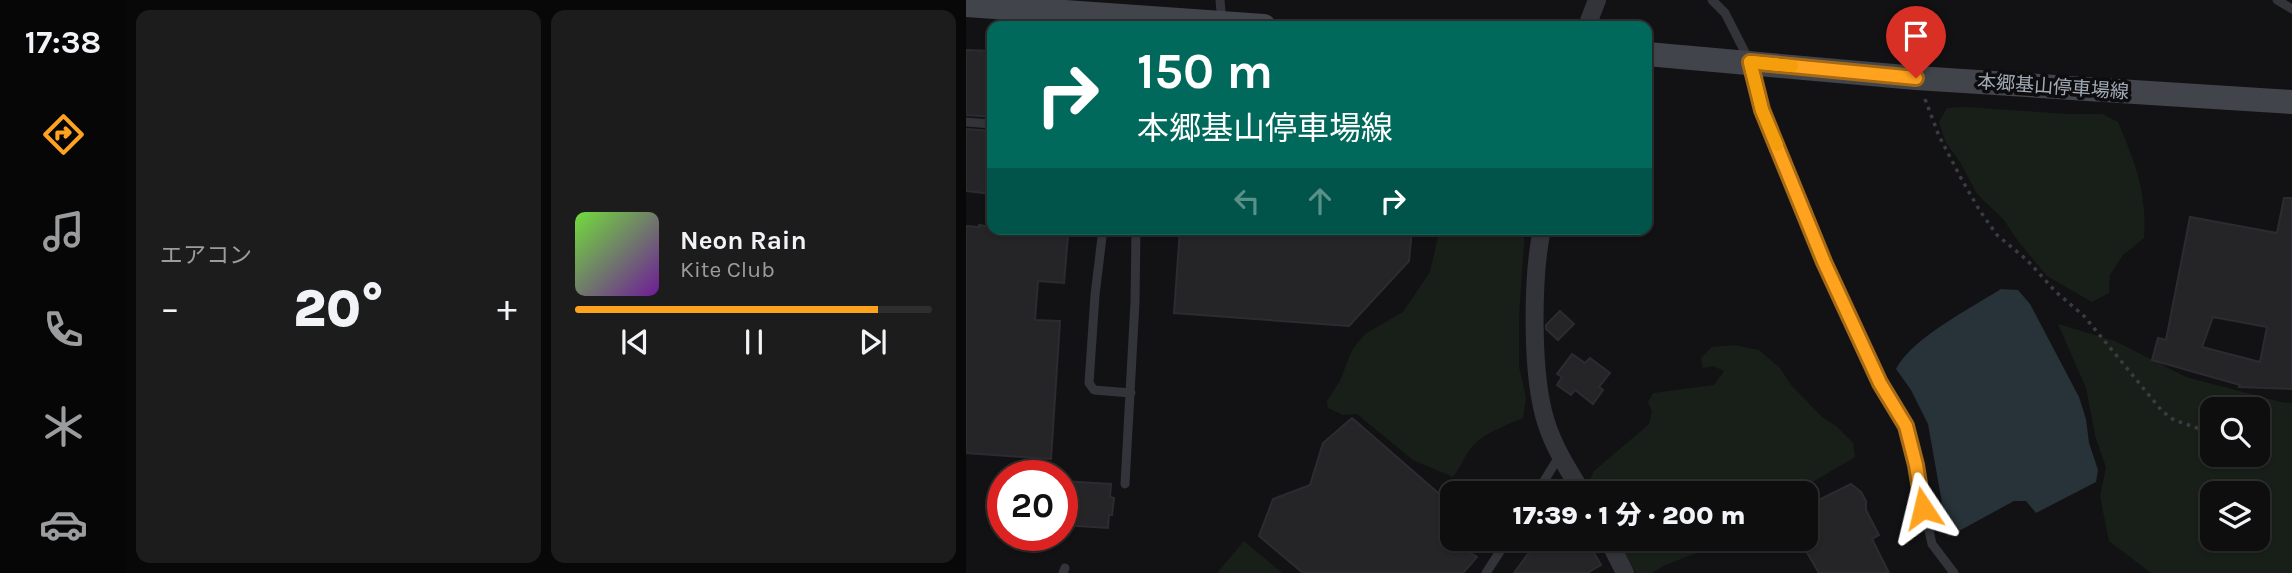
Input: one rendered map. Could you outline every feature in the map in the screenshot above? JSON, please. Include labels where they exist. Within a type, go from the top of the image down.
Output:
[{"type":"main road","points":[[966,5],[1118,21]]},
{"type":"main road","points":[[1162,21],[1221,12],[1249,21]]},
{"type":"main road","name":"本郷基山停車場線","points":[[1652,54],[1916,78],[2292,102]]},
{"type":"street","points":[[1589,21],[1597,0]]},
{"type":"street","points":[[1541,235],[1535,297],[1537,371],[1546,421],[1560,455],[1575,481]]},
{"type":"street","points":[[1614,551],[1625,573]]},
{"type":"lane","points":[[1712,0],[1725,13],[1750,62],[1762,110],[1824,262],[1880,383],[1906,426],[1932,544],[1954,573]]},
{"type":"lane","points":[[2277,0],[2292,9]]},
{"type":"lane","points":[[966,122],[987,124]]},
{"type":"lane","points":[[1102,235],[1089,383],[1094,390],[1130,393]]},
{"type":"lane","points":[[1125,484],[1136,235]]},
{"type":"lane","points":[[1544,481],[1560,455]]},
{"type":"lane","points":[[1486,573],[1500,551]]},
{"type":"path","points":[[1916,78],[1939,135],[1962,180],[1997,235],[2027,260],[2056,292],[2084,316],[2162,411],[2174,420],[2200,429]]},
{"type":"shaded area","points":[[1947,108],[2102,114],[2118,122],[2139,179],[2144,207],[2144,238],[2123,255],[2110,275],[2109,293],[2092,302],[2047,276],[2004,220],[1977,194],[1946,143],[1939,122]]},
{"type":"shaded area","points":[[1525,235],[1519,316],[1519,367],[1526,397],[1523,418],[1477,442],[1453,477],[1413,460],[1357,414],[1343,415],[1328,408],[1327,401],[1340,381],[1352,350],[1365,334],[1403,312],[1430,272],[1438,237]]},
{"type":"shaded area","points":[[2001,289],[2018,290],[2030,304],[2079,397],[2098,470],[2096,482],[2036,513],[2026,501],[2014,501],[1948,537],[1928,424],[1911,390],[1896,369],[1904,357],[1928,335]]},
{"type":"shaded area","points":[[2058,324],[2115,341],[2186,377],[2262,397],[2200,397],[2200,467],[2270,467],[2270,399],[2292,403],[2292,573],[2151,573],[2109,541],[2100,496],[2106,467],[2096,439],[2086,388]]},
{"type":"shaded area","points":[[1734,345],[1759,350],[1780,368],[1791,385],[1822,417],[1836,426],[1853,443],[1855,457],[1814,481],[1589,481],[1594,471],[1649,424],[1652,411],[1648,402],[1653,393],[1714,385],[1724,371],[1713,366],[1703,368],[1701,358],[1712,347]]},
{"type":"shaded area","points":[[1244,541],[1281,572],[1282,573],[1217,573]]},
{"type":"shaded area","points":[[1624,551],[1702,551],[1652,573],[1636,573]]},
{"type":"building","points":[[966,50],[987,51],[987,117],[966,115]]},
{"type":"building","points":[[966,129],[987,131],[987,193],[966,191]]},
{"type":"building","points":[[2284,198],[2292,198],[2292,389],[2239,387],[2240,385],[2152,360],[2158,338],[2166,340],[2190,217],[2277,233]],"holes":[[[2213,317],[2267,327],[2260,362],[2202,347]]]},
{"type":"building","points":[[966,226],[987,226],[987,235],[1068,235],[1064,283],[1038,281],[1035,320],[1060,321],[1051,459],[966,453]]},
{"type":"building","points":[[1180,235],[1411,235],[1409,261],[1349,326],[1174,313]]},
{"type":"building","points":[[1560,311],[1574,324],[1558,340],[1546,329],[1546,325]]},
{"type":"building","points":[[1572,354],[1585,363],[1590,358],[1610,373],[1599,387],[1603,390],[1593,404],[1575,390],[1571,395],[1557,385],[1562,377],[1557,374]]},
{"type":"building","points":[[1352,418],[1440,495],[1440,551],[1470,551],[1477,557],[1463,573],[1303,573],[1259,536],[1273,499],[1310,485],[1323,443]]},
{"type":"building","points":[[1078,482],[1111,484],[1110,497],[1114,498],[1108,528],[1078,526]]},
{"type":"building","points":[[1851,484],[1861,492],[1866,501],[1866,510],[1879,535],[1872,539],[1889,573],[1819,573],[1806,551],[1818,551],[1818,500]]},
{"type":"building","points":[[1530,551],[1593,551],[1601,565],[1587,573],[1514,573]]},
{"type":"slow traffic","points":[[1777,145],[1762,110],[1750,62],[1792,66]]},
{"type":"route","points":[[1916,78],[1750,62],[1762,110],[1824,262],[1880,383],[1906,426],[1923,508]]}]
